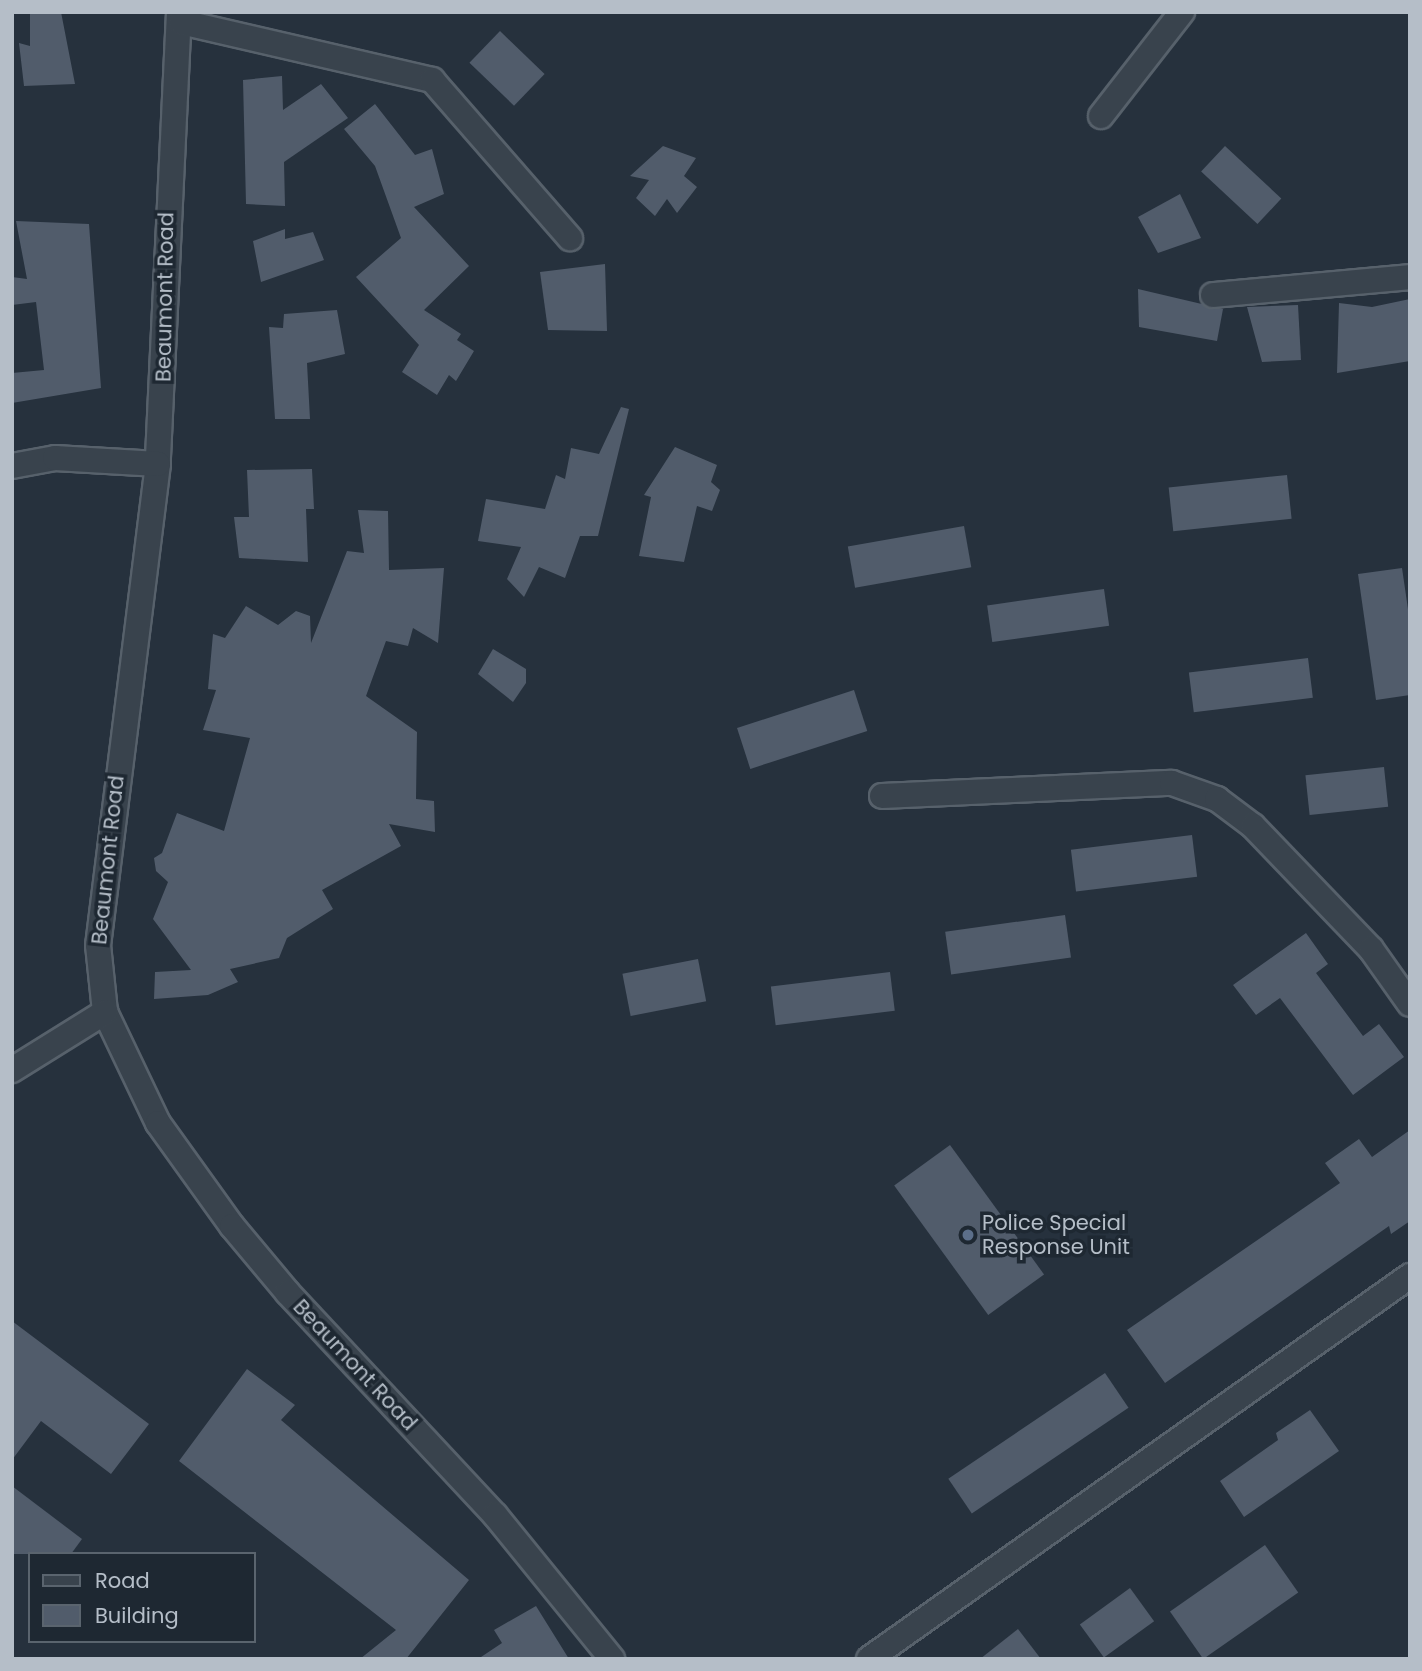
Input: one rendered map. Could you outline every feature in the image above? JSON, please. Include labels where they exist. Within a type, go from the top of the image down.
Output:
[{"type":"street","points":[[1101,116],[1182,12]]},
{"type":"street","points":[[180,17],[432,80],[570,238]]},
{"type":"street","name":"Beaumont Road","points":[[180,17],[176,145],[167,194],[170,293],[158,464],[98,944],[106,1012],[158,1123],[232,1226],[288,1293],[495,1515],[612,1659]]},
{"type":"street","points":[[1213,295],[1410,277]]},
{"type":"street","points":[[12,466],[55,458],[158,464]]},
{"type":"street","points":[[882,796],[1172,783],[1217,799],[1253,826],[1327,902],[1371,949],[1410,1004]]},
{"type":"street","points":[[12,1070],[106,1012]]},
{"type":"street","points":[[869,1659],[1410,1276]]},
{"type":"building","points":[[30,12],[61,12],[75,84],[24,86],[19,43],[30,46]]},
{"type":"building","points":[[500,31],[545,74],[514,106],[469,63]]},
{"type":"building","points":[[282,76],[283,110],[321,84],[348,118],[284,162],[285,206],[246,204],[243,80]]},
{"type":"building","points":[[375,104],[415,155],[432,149],[444,194],[414,207],[469,266],[424,310],[461,334],[457,340],[474,351],[456,381],[449,375],[437,395],[402,372],[419,345],[356,277],[401,238],[375,166],[344,129]]},
{"type":"building","points":[[663,146],[696,158],[684,176],[697,187],[677,213],[667,199],[655,216],[636,198],[649,180],[630,176]]},
{"type":"building","points":[[1225,146],[1281,199],[1257,224],[1201,172]]},
{"type":"building","points":[[1180,194],[1201,238],[1158,253],[1138,217]]},
{"type":"building","points":[[16,221],[89,224],[101,388],[12,403],[12,373],[44,370],[36,302],[12,305],[12,277],[27,279]]},
{"type":"building","points":[[285,229],[285,239],[313,232],[324,260],[261,282],[253,241]]},
{"type":"building","points":[[605,264],[607,331],[548,330],[540,272]]},
{"type":"building","points":[[1138,289],[1223,309],[1217,341],[1139,327]]},
{"type":"building","points":[[1410,299],[1410,361],[1337,373],[1339,303],[1372,307]]},
{"type":"building","points":[[1298,305],[1301,360],[1262,362],[1247,307]]},
{"type":"building","points":[[337,310],[345,354],[307,363],[310,419],[275,419],[269,327],[283,328],[284,314]]},
{"type":"building","points":[[621,407],[629,409],[598,536],[580,536],[565,578],[539,567],[524,597],[507,579],[521,547],[478,541],[486,499],[545,509],[556,475],[565,479],[571,448],[599,454]]},
{"type":"building","points":[[675,447],[717,465],[711,482],[720,490],[712,511],[697,506],[684,562],[639,556],[651,497],[644,495]]},
{"type":"building","points":[[312,469],[314,509],[306,509],[308,562],[239,558],[234,517],[249,517],[247,470]]},
{"type":"building","points":[[1287,475],[1292,519],[1173,531],[1169,487]]},
{"type":"building","points":[[358,510],[388,511],[389,570],[444,568],[438,643],[413,628],[408,646],[386,641],[366,696],[417,732],[416,799],[434,801],[435,832],[389,824],[401,846],[322,890],[333,909],[287,938],[279,958],[230,969],[238,982],[208,995],[154,999],[155,972],[191,970],[153,919],[168,882],[156,871],[154,858],[162,853],[177,813],[224,831],[250,738],[203,730],[216,690],[208,689],[213,634],[225,638],[246,606],[278,625],[296,611],[310,616],[311,643],[347,551],[364,553]]},
{"type":"building","points":[[964,526],[971,567],[855,588],[848,546]]},
{"type":"building","points":[[1402,568],[1410,623],[1410,695],[1376,700],[1358,574]]},
{"type":"building","points":[[1104,589],[1109,626],[992,642],[987,605]]},
{"type":"building","points":[[493,649],[526,669],[526,683],[513,702],[478,674]]},
{"type":"building","points":[[1308,658],[1313,698],[1194,712],[1189,673]]},
{"type":"building","points":[[854,690],[867,731],[750,769],[737,728]]},
{"type":"building","points":[[1384,767],[1388,807],[1310,815],[1305,775]]},
{"type":"building","points":[[1192,835],[1197,877],[1076,892],[1071,850]]},
{"type":"building","points":[[1065,915],[1071,958],[951,974],[945,932]]},
{"type":"building","points":[[1306,933],[1328,964],[1316,973],[1363,1036],[1379,1024],[1404,1057],[1353,1095],[1280,998],[1256,1015],[1233,985]]},
{"type":"building","points":[[698,959],[706,1001],[631,1016],[622,974]]},
{"type":"building","points":[[890,972],[895,1011],[776,1025],[771,987]]},
{"type":"building","points":[[1410,1130],[1410,1221],[1391,1234],[1389,1226],[1165,1383],[1127,1330],[1340,1183],[1325,1163],[1359,1139],[1372,1157]]},
{"type":"building","points":[[950,1145],[1044,1274],[988,1315],[894,1186]]},
{"type":"building","points":[[12,1321],[149,1424],[111,1474],[41,1421],[12,1460]]},
{"type":"building","points":[[247,1369],[295,1405],[281,1420],[469,1580],[406,1659],[360,1659],[396,1630],[179,1461]]},
{"type":"building","points":[[1105,1373],[1128,1408],[972,1514],[948,1479]]},
{"type":"building","points":[[1310,1410],[1339,1451],[1244,1517],[1220,1481],[1278,1440],[1276,1433]]},
{"type":"building","points":[[12,1486],[82,1539],[72,1552],[12,1554]]},
{"type":"building","points":[[1265,1545],[1298,1593],[1203,1659],[1170,1612]]},
{"type":"building","points":[[1130,1588],[1154,1621],[1104,1658],[1080,1624]]},
{"type":"building","points":[[536,1606],[569,1659],[478,1659],[502,1643],[494,1630]]},
{"type":"building","points":[[1018,1629],[1041,1659],[980,1659]]},
{"type":"place","name":"Police Special Response Unit","points":[[968,1235]]}]
